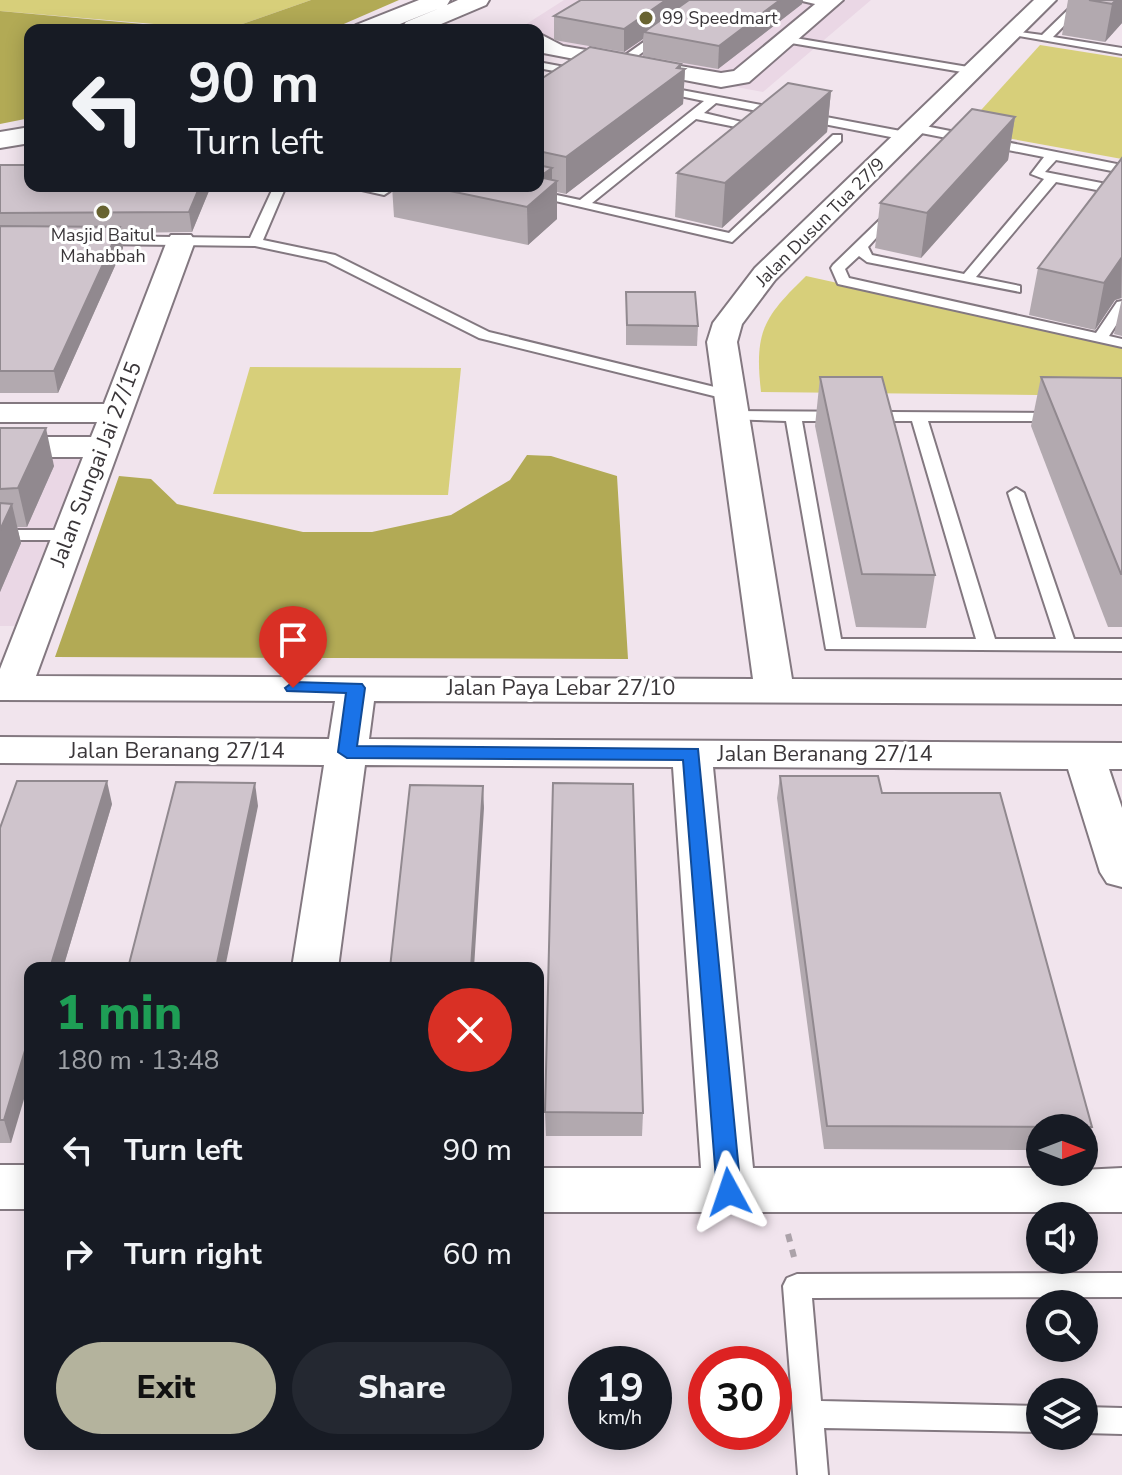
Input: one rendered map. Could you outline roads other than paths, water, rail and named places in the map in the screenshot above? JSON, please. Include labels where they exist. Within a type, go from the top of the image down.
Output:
[{"type":"main road","points":[[379,24],[439,0]]},
{"type":"main road","points":[[422,24],[478,0]]},
{"type":"main road","points":[[0,140],[24,136]]},
{"type":"main road","points":[[0,155],[24,151]]},
{"type":"street","name":"Jalan Dusun Tua 27/9","points":[[774,689],[722,342],[728,323],[765,274],[1046,0]]},
{"type":"street","points":[[544,47],[724,80],[741,77],[789,40],[830,2]]},
{"type":"street","name":"Jalan Sungai Jai 27/15","points":[[6,688],[15,637],[70,535],[181,241]]},
{"type":"street","points":[[0,413],[115,413]]},
{"type":"street","points":[[0,447],[103,447]]},
{"type":"street","name":"Jalan Paya Lebar 27/10","points":[[6,688],[1122,692]]},
{"type":"street","points":[[316,962],[356,688]]},
{"type":"street","name":"Jalan Beranang 27/14","points":[[0,750],[1103,756]]},
{"type":"street","points":[[692,754],[729,1192]]},
{"type":"street","points":[[1103,756],[1122,872]]},
{"type":"street","points":[[0,1187],[24,1187]]},
{"type":"street","points":[[544,1190],[1122,1190]]},
{"type":"lane","points":[[621,63],[710,0]]},
{"type":"lane","points":[[803,0],[830,2]]},
{"type":"lane","points":[[1045,39],[1084,0]]},
{"type":"lane","points":[[1012,34],[1122,51]]},
{"type":"lane","points":[[789,40],[974,71]]},
{"type":"lane","points":[[544,66],[600,77]]},
{"type":"lane","points":[[574,82],[586,74]]},
{"type":"lane","points":[[643,85],[786,113],[954,142],[1053,155],[1122,169]]},
{"type":"lane","points":[[582,205],[714,99]]},
{"type":"lane","points":[[694,115],[767,130],[786,113]]},
{"type":"lane","points":[[524,192],[732,238],[837,138]]},
{"type":"lane","points":[[1053,155],[1037,174],[1122,191]]},
{"type":"lane","points":[[967,279],[1053,177]]},
{"type":"lane","points":[[255,242],[277,192]]},
{"type":"lane","points":[[910,192],[838,268],[843,281],[1122,343]]},
{"type":"lane","points":[[75,240],[255,242],[330,258],[484,335],[731,406],[793,416],[1075,416]]},
{"type":"lane","points":[[861,247],[867,258],[1015,289]]},
{"type":"lane","points":[[1100,338],[1122,305]]},
{"type":"lane","points":[[793,416],[833,645],[1122,645]]},
{"type":"lane","points":[[919,416],[987,645]]},
{"type":"lane","points":[[1016,493],[1067,645]]},
{"type":"lane","points":[[0,535],[70,535]]},
{"type":"lane","points":[[813,1475],[797,1286],[1122,1285]]},
{"type":"lane","points":[[808,1414],[1026,1419]]},
{"type":"lane","points":[[1098,1420],[1122,1421]]},
{"type":"place","name":"99 Speedmart","points":[[646,18]]},
{"type":"place","name":"Masjid Baitul Mahabbah","points":[[103,212]]}]
